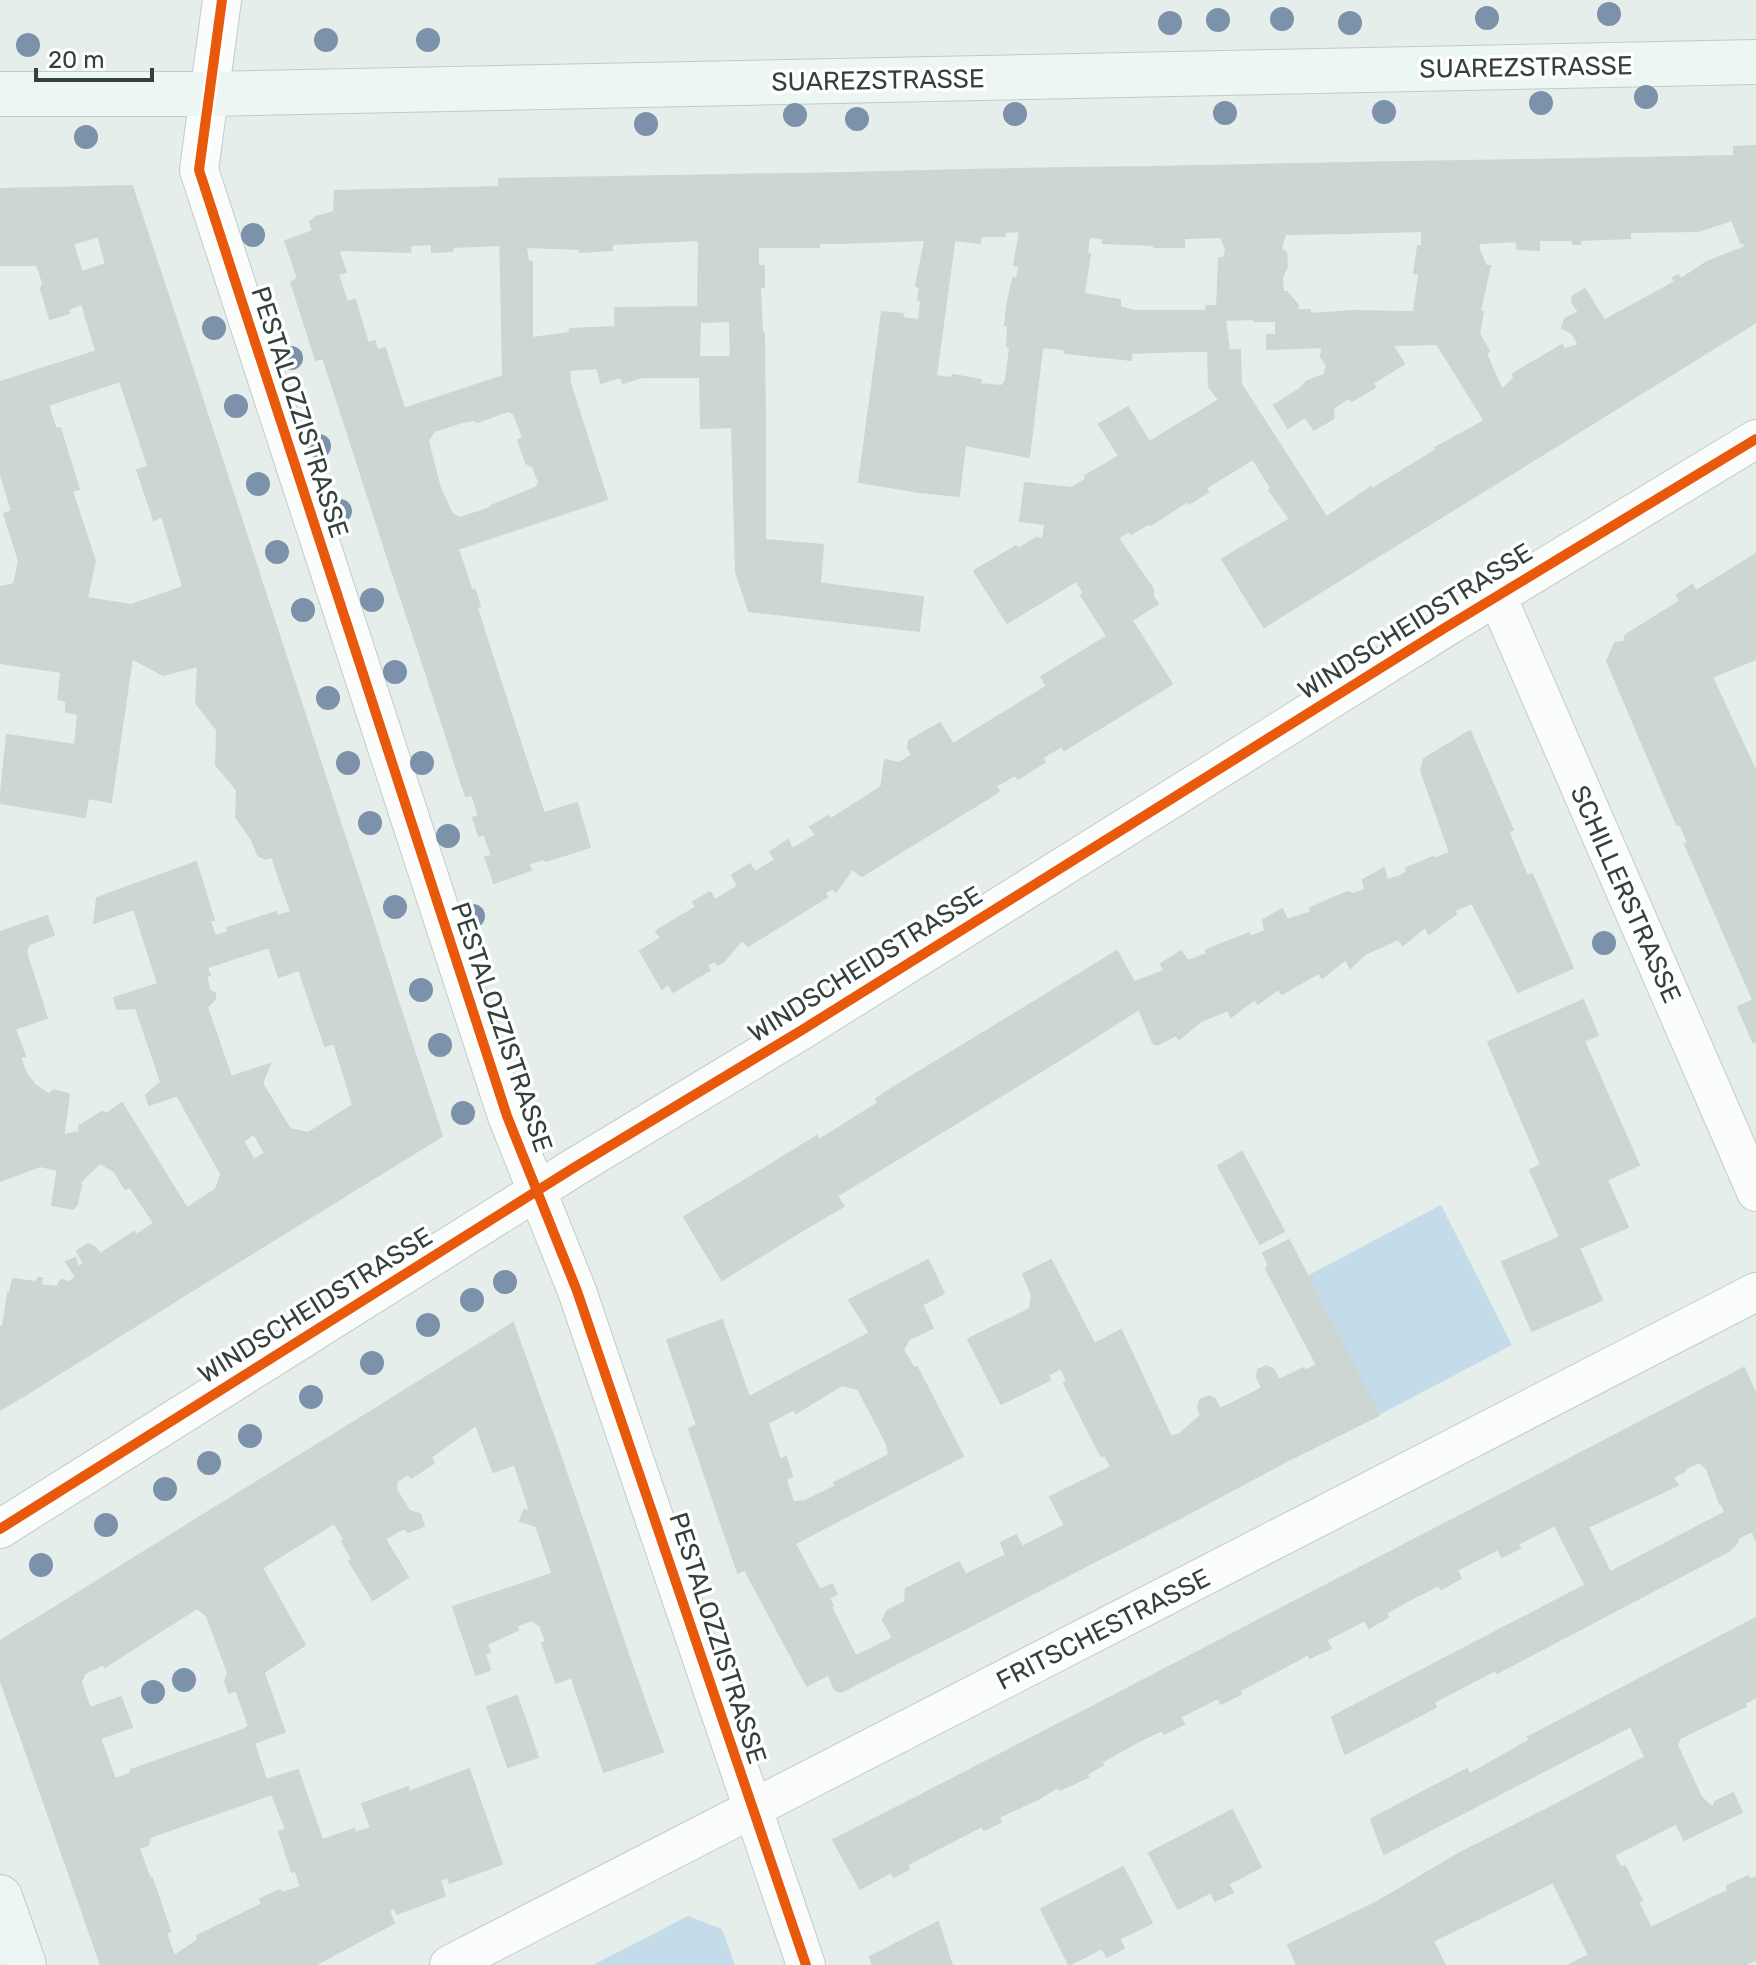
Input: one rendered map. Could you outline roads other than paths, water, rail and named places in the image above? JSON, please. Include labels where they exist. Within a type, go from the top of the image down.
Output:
[{"type":"street","name":"PESTALOZZISTRASSE","points":[[222,0],[199,170],[507,1116],[577,1291],[806,1965]]},
{"type":"street","name":"SUAREZSTRASSE","points":[[0,94],[210,94],[1756,62]]},
{"type":"street","name":"WINDSCHEIDSTRASSE","points":[[0,1529],[536,1192],[815,1022],[1497,596],[1756,439]]},
{"type":"street","name":"SCHILLERSTRASSE","points":[[1497,596],[1756,1192]]},
{"type":"street","name":"FRITSCHESTRASSE","points":[[449,1965],[1756,1292]]},
{"type":"street","points":[[0,1897],[24,1965]]}]
